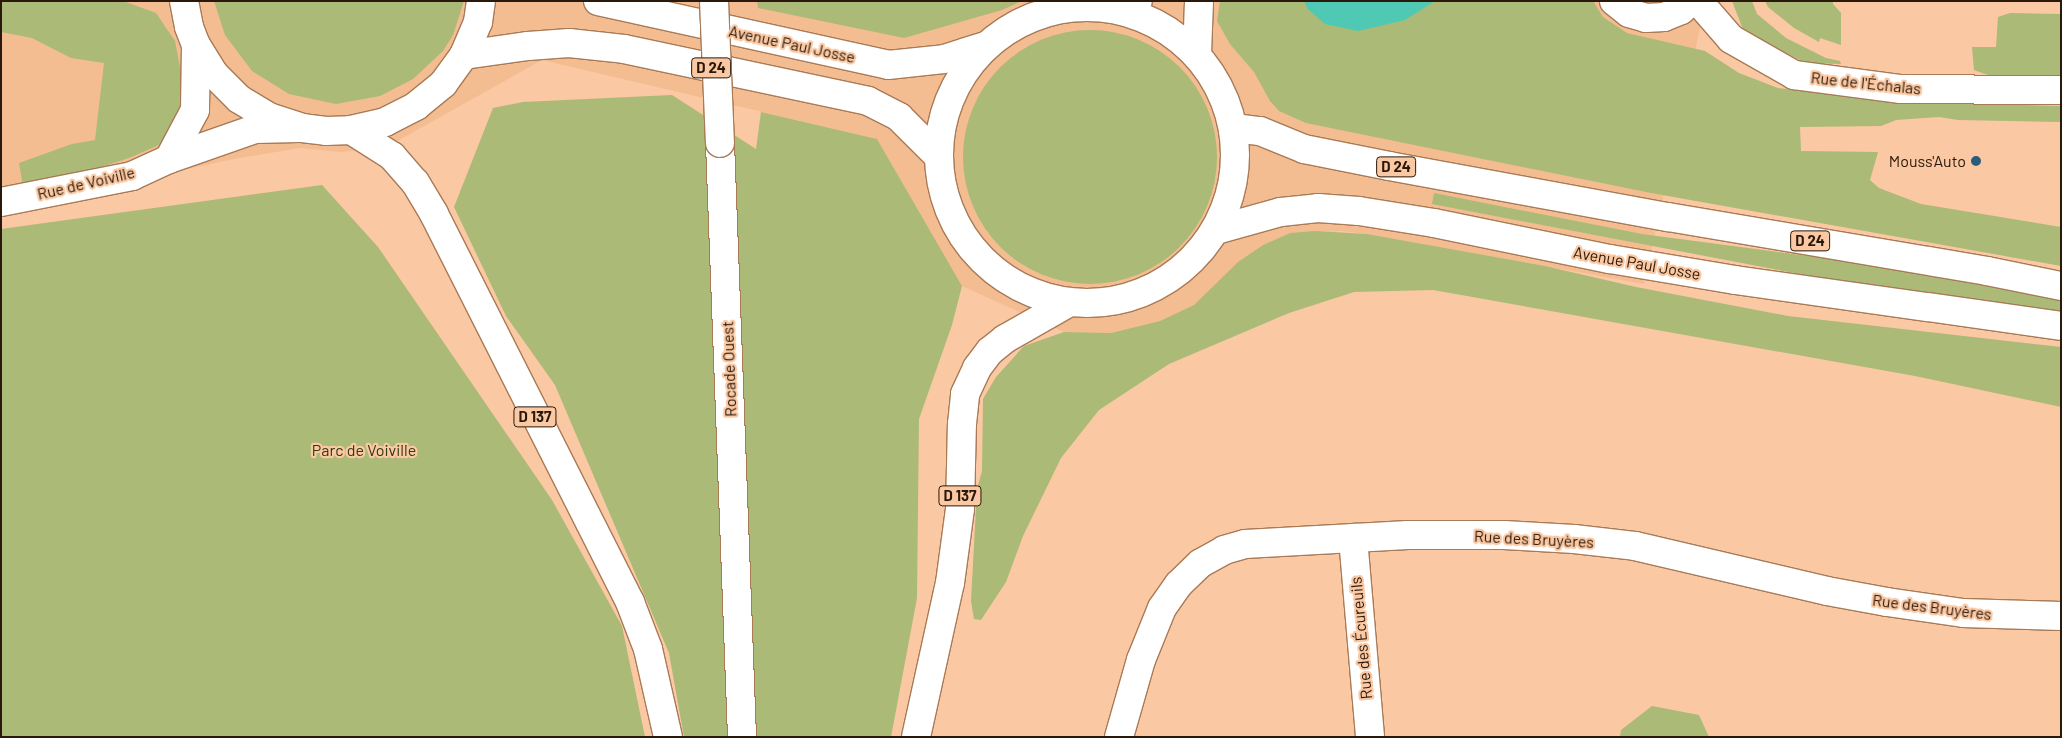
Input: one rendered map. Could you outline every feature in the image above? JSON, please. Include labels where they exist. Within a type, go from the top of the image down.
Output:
[{"type":"main road","points":[[181,3],[196,45],[214,74],[239,99],[269,117],[302,128],[326,131],[351,130],[385,122],[416,106],[443,84],[464,55],[478,22],[481,1]]},
{"type":"main road","name":"Avenue Paul Josse","points":[[598,1],[888,65],[944,59],[987,45]]},
{"type":"main road","name":"Rocade Ouest","points":[[714,1],[742,737]]},
{"type":"main road","points":[[1197,54],[1199,1]]},
{"type":"main road","points":[[1614,1],[1629,13],[1646,18],[1664,17],[1681,10],[1691,1]]},
{"type":"main road","name":"Rue de l'Échalas","points":[[1698,1],[1731,39],[1794,75],[1901,89],[2061,90]]},
{"type":"main road","points":[[1066,4],[1093,6],[1127,5],[1138,15],[1160,25],[1180,38],[1197,54],[1220,88],[1234,128],[1236,154],[1234,180],[1227,206],[1216,230],[1189,264],[1153,288],[1112,302],[1068,302],[1038,295],[1011,283],[986,264],[966,242],[951,216],[942,187],[938,156],[940,132],[946,107],[960,78],[987,45],[1025,19],[1066,4]]},
{"type":"main road","name":"D 24","points":[[464,55],[528,46],[569,43],[624,49],[868,101],[898,117],[938,156]]},
{"type":"main road","points":[[169,159],[195,110],[196,45]]},
{"type":"main road","name":"Rue de Voiville","points":[[1,202],[132,176],[169,159],[255,129],[302,128]]},
{"type":"main road","name":"D 24","points":[[1234,128],[1260,131],[1304,149],[1389,166],[1668,217],[1987,271],[2061,286]]},
{"type":"main road","name":"D 137","points":[[351,130],[392,156],[416,182],[434,214],[630,602],[648,649],[668,737]]},
{"type":"main road","name":"Avenue Paul Josse","points":[[1216,230],[1281,212],[1318,208],[1359,211],[1434,223],[1610,259],[1735,280],[2061,326]]},
{"type":"main road","name":"D 137","points":[[916,737],[950,584],[960,508],[962,424],[966,394],[977,368],[990,350],[1004,339],[1068,302]]},
{"type":"main road","name":"Rue des Bruyères","points":[[1119,737],[1141,660],[1162,608],[1179,584],[1201,563],[1224,550],[1246,544],[1408,535],[1504,535],[1574,539],[1635,546],[1827,591],[1887,602],[1963,613],[2061,616]]},
{"type":"main road","name":"Rue des Écureuils","points":[[1353,538],[1370,737]]},
{"type":"shaded area","points":[[1,1],[1706,1],[1644,284],[1367,234],[1341,231],[1290,233],[1263,245],[1238,262],[1194,305],[1160,321],[1111,333],[1064,332],[962,286],[877,139],[542,60],[385,148],[340,152],[301,148],[239,158],[1,208]]},
{"type":"green space","points":[[1,1],[123,1],[156,13],[175,41],[186,99],[166,142],[129,158],[24,192],[19,163],[72,144],[95,140],[104,63],[71,58],[32,38],[1,32]]},
{"type":"green space","points":[[214,1],[464,1],[453,35],[443,51],[413,79],[380,96],[336,104],[289,94],[252,71],[225,35]]},
{"type":"green space","points":[[757,1],[1022,1],[1002,10],[904,38],[758,8]]},
{"type":"green space","points":[[1220,1],[1593,1],[1603,17],[1627,33],[1705,51],[1739,73],[1778,88],[1880,101],[2061,106],[2061,122],[1958,120],[1939,117],[1896,120],[1881,126],[1800,127],[1801,151],[1878,152],[1870,180],[1879,188],[1921,204],[2061,227],[2061,266],[1651,193],[1306,123],[1279,111],[1270,101],[1254,72],[1230,44],[1217,21]]},
{"type":"green space","points":[[1732,1],[1752,1],[1757,14],[1786,38],[1826,58],[1840,61],[1841,64],[1806,63],[1744,32]]},
{"type":"green space","points":[[1765,1],[1833,1],[1833,4],[1841,13],[1841,45],[1820,38],[1819,42],[1794,28],[1768,7]]},
{"type":"green space","points":[[2010,13],[2061,14],[2061,80],[1999,79],[1974,70],[1972,47],[1996,47],[1998,17]]},
{"type":"green space","points":[[1078,30],[1102,30],[1139,39],[1161,51],[1180,67],[1196,86],[1208,108],[1215,132],[1217,157],[1215,182],[1208,206],[1196,228],[1180,247],[1161,263],[1139,275],[1102,284],[1078,284],[1041,275],[1019,263],[992,238],[972,206],[968,194],[963,169],[963,145],[972,108],[984,86],[1009,59],[1041,39],[1053,35]]},
{"type":"green space","points":[[672,95],[756,149],[761,112],[877,139],[962,286],[952,325],[919,419],[917,598],[891,737],[684,737],[669,653],[555,385],[506,316],[454,207],[493,108],[523,102]]},
{"type":"green space","name":"Parc de Voiville","points":[[322,185],[378,247],[552,500],[622,626],[645,737],[1,737],[1,229]]},
{"type":"green space","points":[[1434,193],[1642,234],[1945,274],[2061,295],[2061,313],[1852,284],[1432,204]]},
{"type":"green space","points":[[1315,231],[1367,234],[1545,266],[1636,287],[1788,316],[2061,347],[2061,407],[1915,376],[1433,290],[1354,292],[1289,313],[1169,364],[1099,410],[1061,458],[1023,536],[1006,582],[981,620],[974,619],[971,601],[977,489],[982,471],[983,399],[996,377],[1024,346],[1064,332],[1111,333],[1160,321],[1194,305],[1238,262],[1263,245],[1290,233]]},
{"type":"green space","points":[[1652,706],[1699,715],[1709,737],[1620,737],[1621,730]]},
{"type":"water","points":[[1304,1],[1435,1],[1405,20],[1358,31],[1325,24],[1308,9]]},
{"type":"place","name":"Mouss'Auto","points":[[1976,161]]}]
